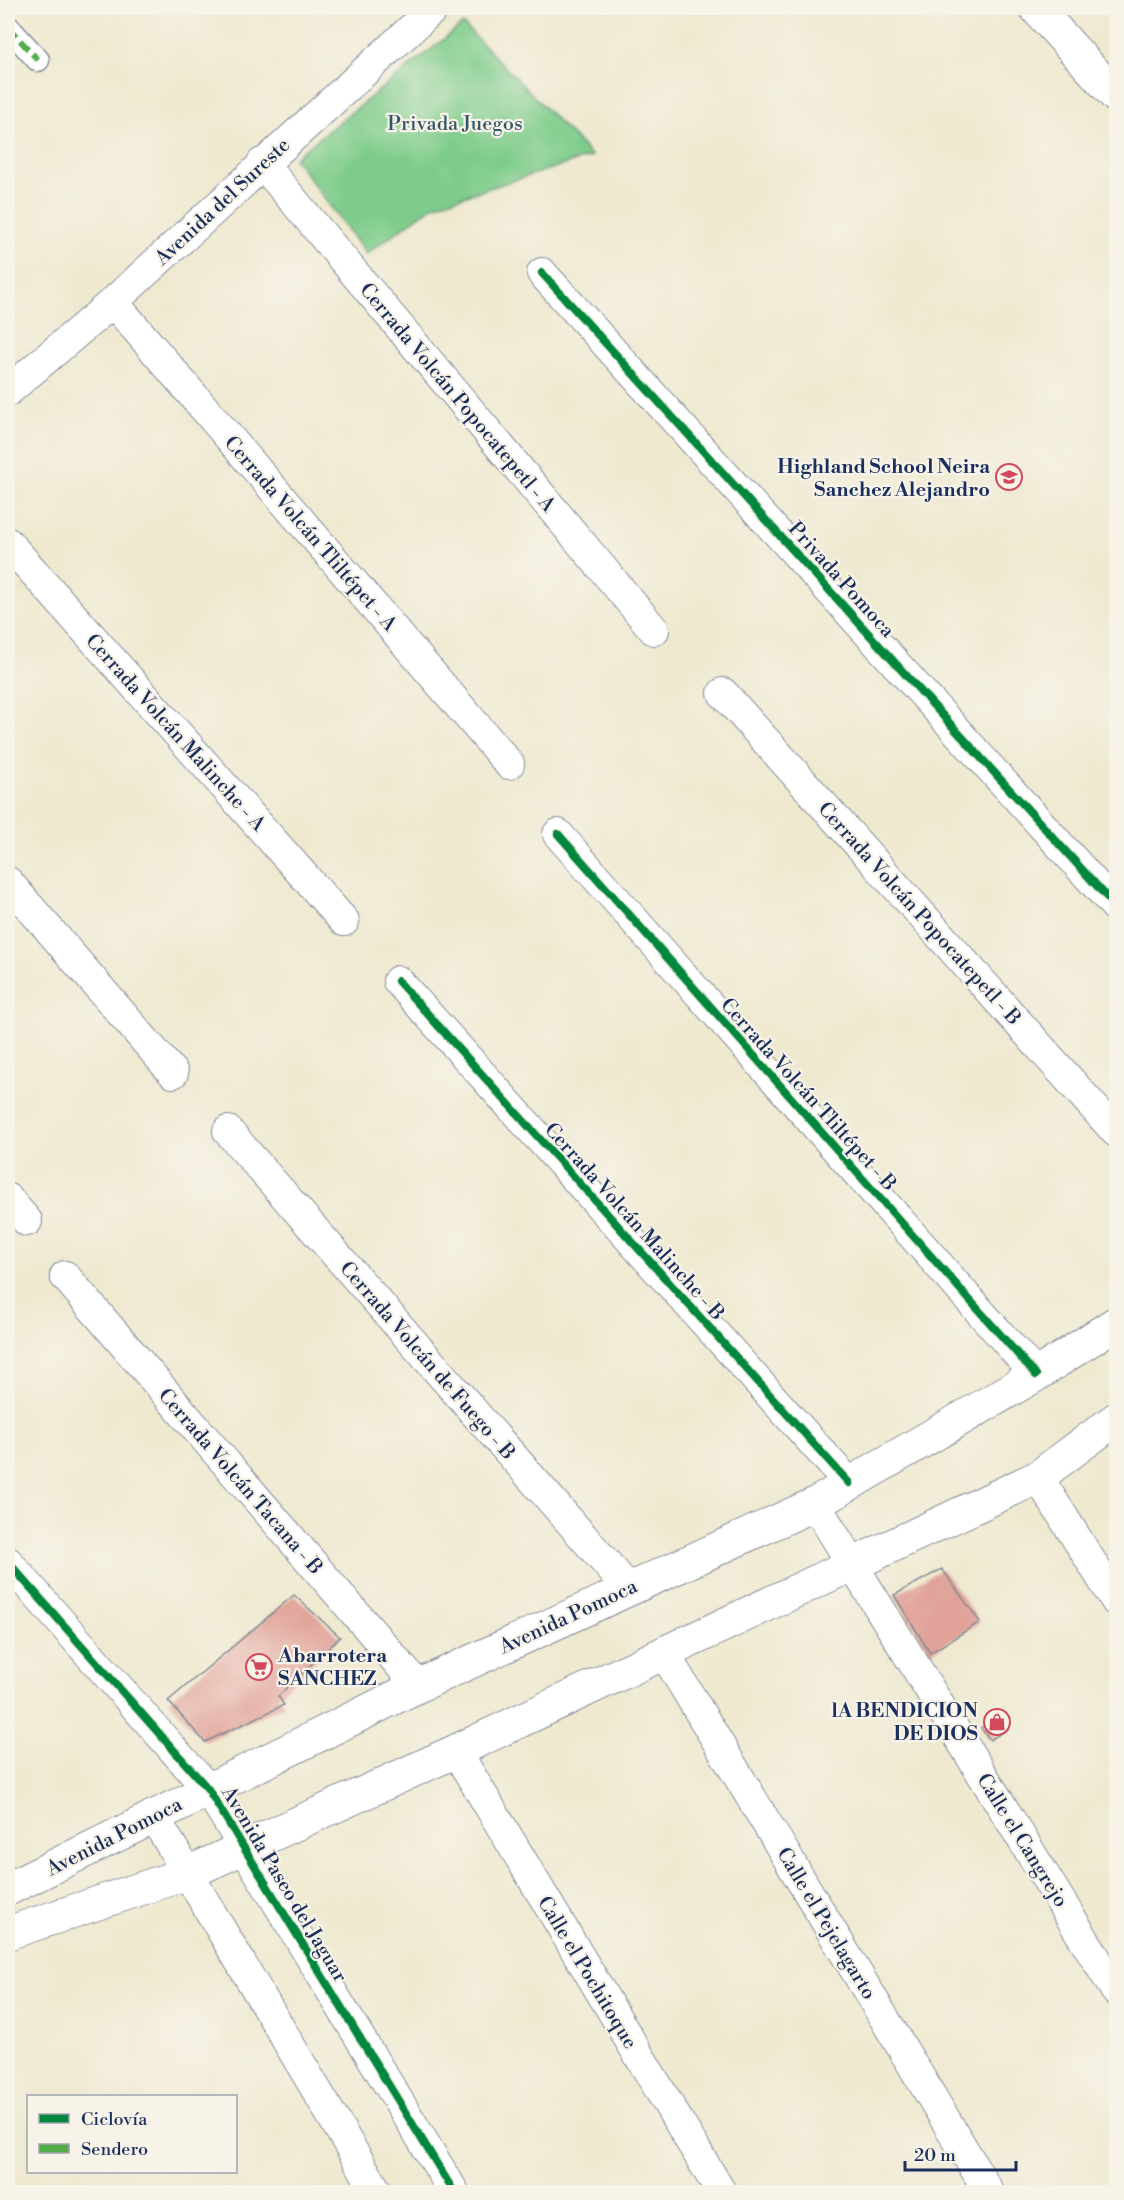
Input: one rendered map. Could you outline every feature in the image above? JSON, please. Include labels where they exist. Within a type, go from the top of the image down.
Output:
[{"type":"main road","points":[[1036,8],[1116,95]]},
{"type":"main road","name":"Avenida Pomoca","points":[[8,1889],[153,1815],[418,1686],[815,1504],[1036,1375],[1116,1323]]},
{"type":"main road","points":[[8,1933],[188,1873],[456,1751],[1038,1477],[1116,1419]]},
{"type":"street","name":"Avenida del Sureste","points":[[8,392],[113,302],[262,163],[434,8]]},
{"type":"street","points":[[8,27],[38,60]]},
{"type":"street","name":"Cerrada Volcán Popocatepetl - A","points":[[262,163],[654,630]]},
{"type":"street","name":"Privada Pomoca","points":[[542,273],[1116,907]]},
{"type":"street","name":"Cerrada Volcán Tliltépet - A","points":[[113,302],[509,764]]},
{"type":"street","name":"Cerrada Volcán Malinche - A","points":[[8,543],[344,921]]},
{"type":"street","name":"Cerrada Volcán Popocatepetl - B","points":[[723,693],[1116,1132]]},
{"type":"street","name":"Cerrada Volcán Tliltépet - B","points":[[558,834],[1036,1375]]},
{"type":"street","points":[[8,882],[174,1073]]},
{"type":"street","name":"Cerrada Volcán Malinche - B","points":[[398,981],[849,1484]]},
{"type":"street","name":"Cerrada Volcán de Fuego - B","points":[[228,1131],[628,1588]]},
{"type":"street","points":[[8,1199],[27,1221]]},
{"type":"street","name":"Cerrada Volcán Tacana - B","points":[[65,1276],[418,1686]]},
{"type":"street","points":[[1038,1477],[1116,1600]]},
{"type":"street","name":"Calle el Cangrejo","points":[[815,1504],[1116,1991]]},
{"type":"street","name":"Avenida Paseo del Jaguar","points":[[8,1562],[208,1789],[454,2193]]},
{"type":"street","name":"Calle el Pejelagarto","points":[[664,1653],[989,2193]]},
{"type":"street","name":"Calle el Pochitoque","points":[[456,1751],[721,2193]]},
{"type":"street","points":[[153,1815],[377,2193]]},
{"type":"green space","name":"Privada Juegos","points":[[463,24],[592,156],[435,205],[366,254],[294,158]]},
{"type":"building","points":[[942,1569],[980,1622],[930,1653],[894,1595]]},
{"type":"building","name":"Abarrotera SANCHEZ","points":[[294,1595],[340,1637],[278,1696],[284,1705],[205,1742],[168,1701]]},
{"type":"building","name":"lA BENDICION DE DIOS","points":[[1000,1715],[1008,1729],[990,1740],[981,1728]]},
{"type":"marked path","points":[[8,27],[38,60]]},
{"type":"cycle path","points":[[542,273],[1116,907]]},
{"type":"cycle path","points":[[558,834],[1036,1375]]},
{"type":"cycle path","points":[[398,981],[849,1483]]},
{"type":"cycle path","points":[[8,1562],[208,1789],[454,2192]]},
{"type":"place","name":"Highland School Neira Sanchez Alejandro","points":[[1009,477]]},
{"type":"place","name":"Abarrotera SANCHEZ","points":[[259,1667]]},
{"type":"place","name":"lA BENDICION DE DIOS","points":[[997,1722]]}]
